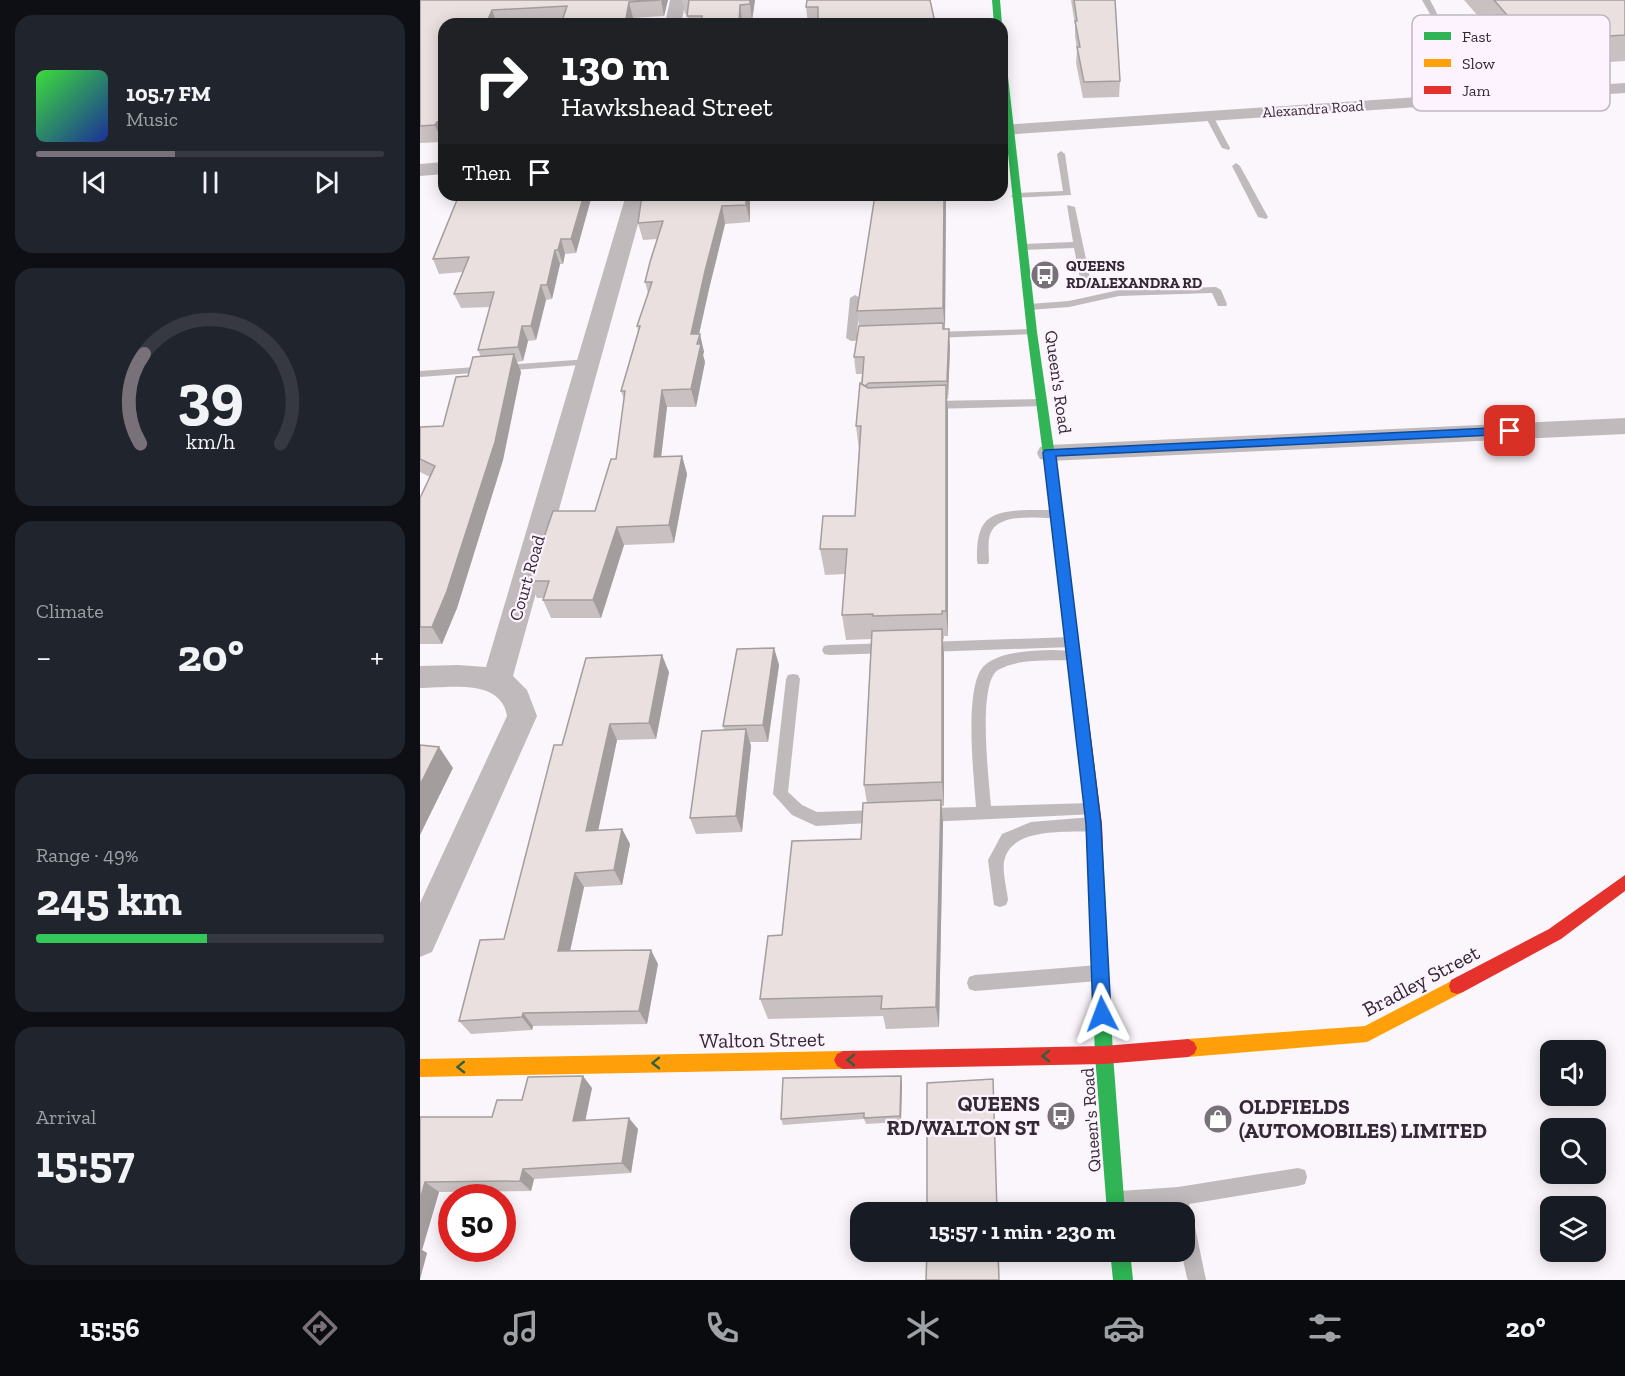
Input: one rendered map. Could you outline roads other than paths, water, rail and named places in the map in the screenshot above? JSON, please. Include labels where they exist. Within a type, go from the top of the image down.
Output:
[{"type":"main road","points":[[996,0],[998,18]]},
{"type":"main road","name":"Queen's Road","points":[[1008,143],[1049,453],[1093,817],[1104,1055],[1115,1202]]},
{"type":"main road","name":"Bradley Street","points":[[1104,1055],[1367,1034],[1555,934],[1625,882]]},
{"type":"main road","name":"Walton Street","points":[[420,1068],[1104,1055]]},
{"type":"main road","points":[[1121,1262],[1123,1280]]},
{"type":"street","points":[[674,18],[678,0]]},
{"type":"street","name":"Alexandra Road","points":[[1610,89],[1625,88]]},
{"type":"street","name":"Alexandra Road","points":[[1008,130],[1412,103]]},
{"type":"street","points":[[420,170],[438,168]]},
{"type":"street","name":"Court Road","points":[[497,681],[634,201]]},
{"type":"street","points":[[1049,453],[1625,426]]},
{"type":"street","points":[[420,677],[466,676],[497,681],[516,696],[522,716],[420,941]]},
{"type":"lane","points":[[1426,0],[1434,15]]},
{"type":"lane","points":[[1209,116],[1226,148]]},
{"type":"lane","points":[[1016,196],[1068,194],[1061,154]]},
{"type":"lane","points":[[1236,166],[1263,217]]},
{"type":"lane","points":[[1070,207],[1085,278]]},
{"type":"lane","points":[[1023,248],[1078,245]]},
{"type":"lane","points":[[1029,307],[1069,304],[1119,293],[1216,290],[1222,303]]},
{"type":"lane","points":[[855,298],[851,338],[885,337]]},
{"type":"lane","points":[[919,336],[1032,332]]},
{"type":"lane","points":[[420,374],[590,362]]},
{"type":"lane","points":[[920,405],[1042,403]]},
{"type":"lane","points":[[983,561],[984,531],[992,521],[1008,516],[1056,514]]},
{"type":"lane","points":[[829,650],[1072,648]]},
{"type":"lane","points":[[984,813],[979,710],[981,682],[987,672],[998,664],[1072,648]]},
{"type":"lane","points":[[793,678],[780,794],[797,810],[816,819],[984,813],[1093,817]]},
{"type":"lane","points":[[1000,900],[996,860],[1007,839],[1031,830],[1093,817]]},
{"type":"lane","points":[[975,983],[1100,972]]},
{"type":"lane","points":[[1189,1202],[1298,1177]]},
{"type":"lane","points":[[1193,1262],[1197,1278]]},
{"type":"place","name":"QUEENS RD/ALEXANDRA RD","points":[[1045,275]]},
{"type":"place","name":"QUEENS RD/WALTON ST","points":[[1061,1116]]},
{"type":"place","name":"OLDFIELDS (AUTOMOBILES) LIMITED","points":[[1218,1119]]}]
